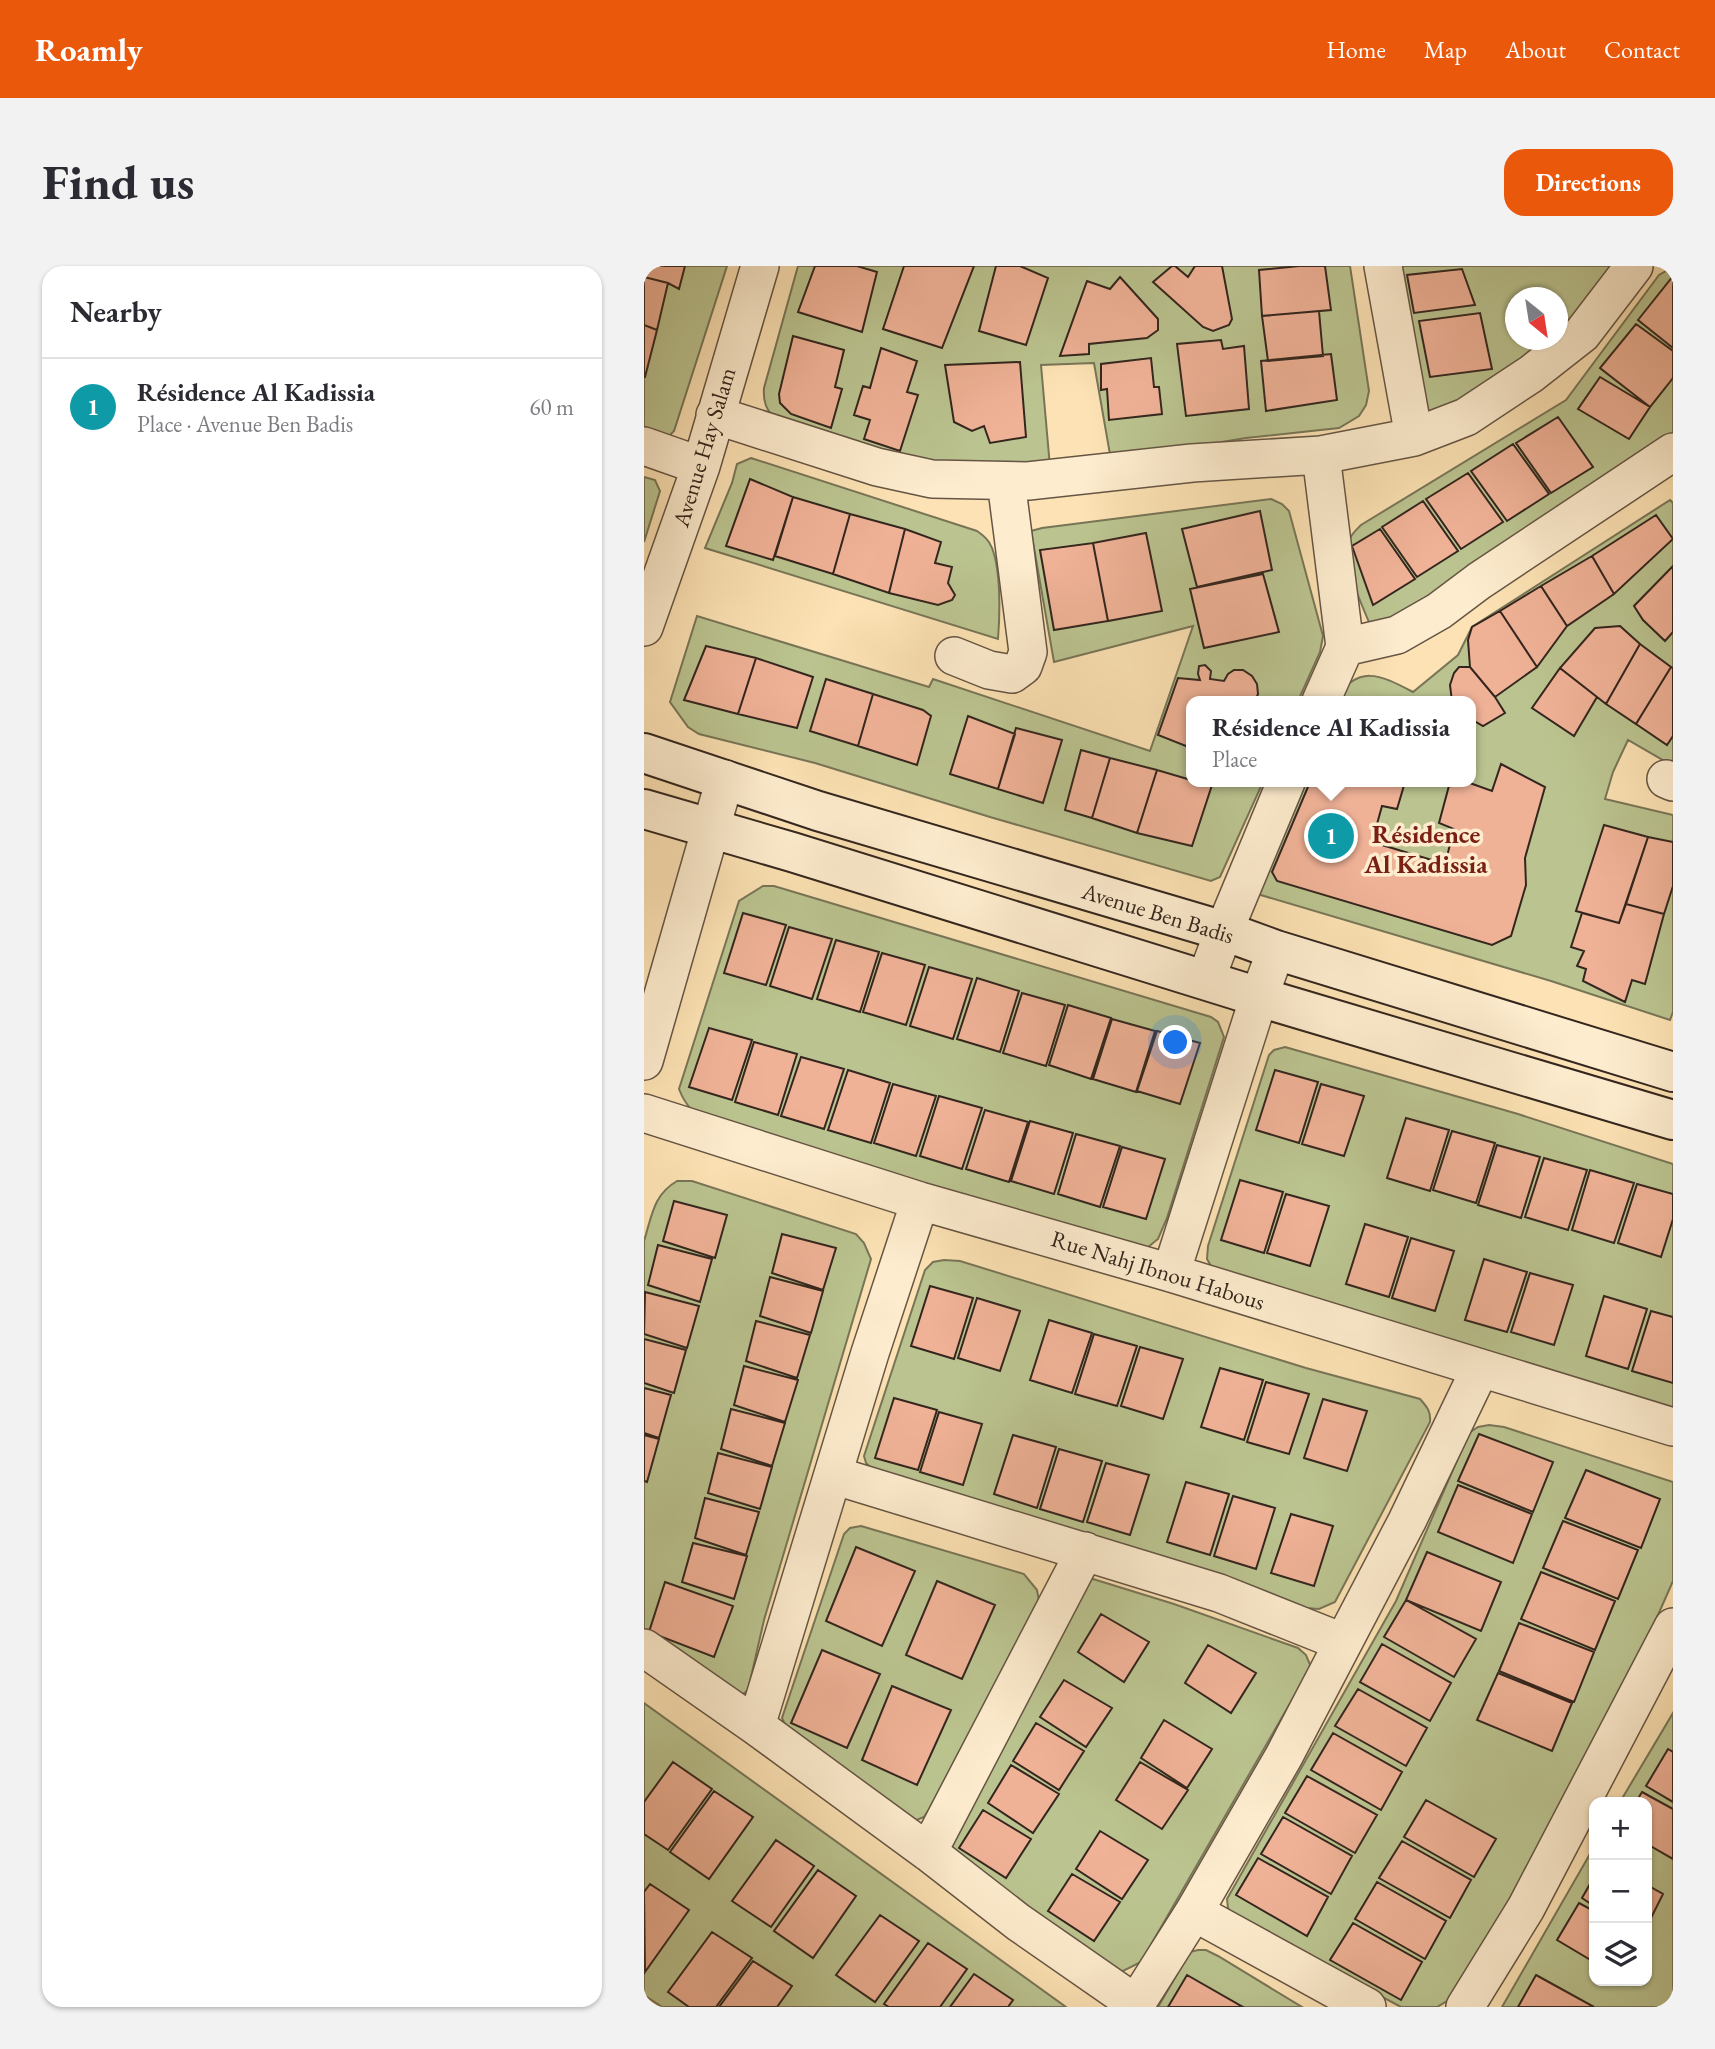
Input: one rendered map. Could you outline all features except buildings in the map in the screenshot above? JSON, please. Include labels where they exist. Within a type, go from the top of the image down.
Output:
[{"type":"main road","name":"Avenue Ben Badis","points":[[644,753],[858,823],[1224,931],[1276,950],[1671,1064]]},
{"type":"main road","points":[[644,809],[1673,1120]]},
{"type":"street","name":"Avenue Hay Salam","points":[[644,627],[701,466],[760,266]]},
{"type":"street","points":[[1383,266],[1414,437]]},
{"type":"street","points":[[715,415],[877,467],[932,479],[1028,481],[1192,463],[1321,455],[1414,437],[1466,417],[1531,374],[1582,334],[1634,266]]},
{"type":"street","points":[[644,446],[701,466]]},
{"type":"street","points":[[1345,647],[1397,635],[1440,611],[1479,581],[1672,454]]},
{"type":"street","points":[[1321,455],[1345,647],[1323,696]]},
{"type":"street","points":[[954,656],[989,670],[1012,674],[1023,666],[1028,652],[1006,481]]},
{"type":"street","points":[[644,1061],[725,779]]},
{"type":"street","points":[[1206,979],[1284,787]]},
{"type":"street","points":[[1171,1273],[1276,950]]},
{"type":"street","name":"Rue Nahj Ibnou Habous","points":[[644,1113],[920,1201],[1171,1273],[1673,1427]]},
{"type":"street","points":[[756,1726],[870,1353],[920,1201]]},
{"type":"street","points":[[644,1648],[756,1726],[1135,2006],[1194,1912],[1283,1756],[1407,1521],[1480,1368]]},
{"type":"street","points":[[833,1475],[1219,1593],[1342,1642]]},
{"type":"street","points":[[928,1852],[1085,1551]]},
{"type":"street","points":[[1465,2007],[1526,1908],[1673,1627]]},
{"type":"street","points":[[1194,1912],[1367,2007]]},
{"type":"green space","points":[[644,266],[727,266],[674,431],[667,438],[644,437]]},
{"type":"green space","points":[[798,266],[1350,266],[1369,391],[1366,405],[1359,416],[1339,428],[1246,438],[1111,460],[1094,363],[1041,365],[1050,467],[926,468],[775,419],[769,412],[764,388]]},
{"type":"green space","points":[[1399,266],[1622,266],[1568,327],[1568,287],[1505,287],[1505,350],[1540,350],[1437,415],[1428,412],[1424,403]]},
{"type":"green space","points":[[1673,267],[1673,437],[1374,634],[1348,563],[1348,543],[1353,533],[1361,525],[1566,400],[1659,275]]},
{"type":"green space","points":[[751,458],[980,533],[991,545],[997,568],[998,639],[705,548],[737,464]]},
{"type":"green space","points":[[644,477],[655,480],[660,491],[644,542]]},
{"type":"green space","points":[[1271,499],[1289,511],[1323,636],[1320,652],[1300,696],[1186,696],[1186,787],[1261,787],[1220,877],[1211,881],[815,763],[699,734],[688,727],[670,702],[697,616],[929,687],[933,679],[1150,751],[1193,626],[1054,662],[1031,531]]},
{"type":"green space","points":[[1670,500],[1673,503],[1673,766],[1628,740],[1613,772],[1605,799],[1673,815],[1673,1012],[1670,1020],[1551,981],[1254,893],[1298,787],[1476,787],[1476,696],[1338,696],[1352,681],[1370,676],[1390,681],[1413,692],[1458,655],[1472,627]]},
{"type":"green space","points":[[763,886],[774,886],[1211,1017],[1218,1022],[1224,1037],[1158,1239],[1147,1248],[711,1122],[691,1109],[679,1089],[739,901]]},
{"type":"green space","points":[[1285,1047],[1518,1114],[1673,1164],[1673,1412],[1212,1268],[1207,1259],[1208,1246],[1269,1055],[1274,1050]]},
{"type":"green space","points":[[677,1181],[692,1181],[856,1234],[864,1243],[871,1259],[764,1620],[748,1690],[742,1695],[644,1638],[644,1241],[658,1200]]},
{"type":"green space","points":[[960,1261],[1306,1368],[1420,1399],[1428,1409],[1430,1422],[1335,1602],[1319,1609],[1306,1608],[871,1468],[864,1456],[925,1270],[933,1262]]},
{"type":"green space","points":[[1478,1427],[1504,1427],[1673,1482],[1673,1581],[1625,1690],[1539,1854],[1460,1985],[1447,2001],[1437,2007],[1401,2007],[1232,1917],[1227,1899],[1396,1601],[1469,1433]]},
{"type":"green space","points":[[861,1526],[1024,1574],[1037,1590],[1039,1601],[930,1808],[924,1817],[914,1821],[787,1729],[782,1718],[844,1534],[850,1528]]},
{"type":"green space","points":[[1093,1579],[1174,1604],[1298,1648],[1306,1655],[1311,1667],[1141,1962],[1121,1972],[1110,1969],[950,1847],[1087,1581]]},
{"type":"green space","points":[[644,1703],[1066,2007],[662,2007],[644,1995]]},
{"type":"green space","points":[[1673,1713],[1673,2007],[1502,2007],[1589,1856],[1589,1986],[1652,1986],[1652,1797],[1623,1797]]},
{"type":"green space","points":[[1206,1950],[1218,1956],[1302,2007],[1158,2007],[1190,1952]]},
{"type":"place","name":"Résidence Al Kadissia","points":[[1331,836]]},
{"type":"district","name":"Résidence Al Kadissia","points":[[1426,849]]}]
